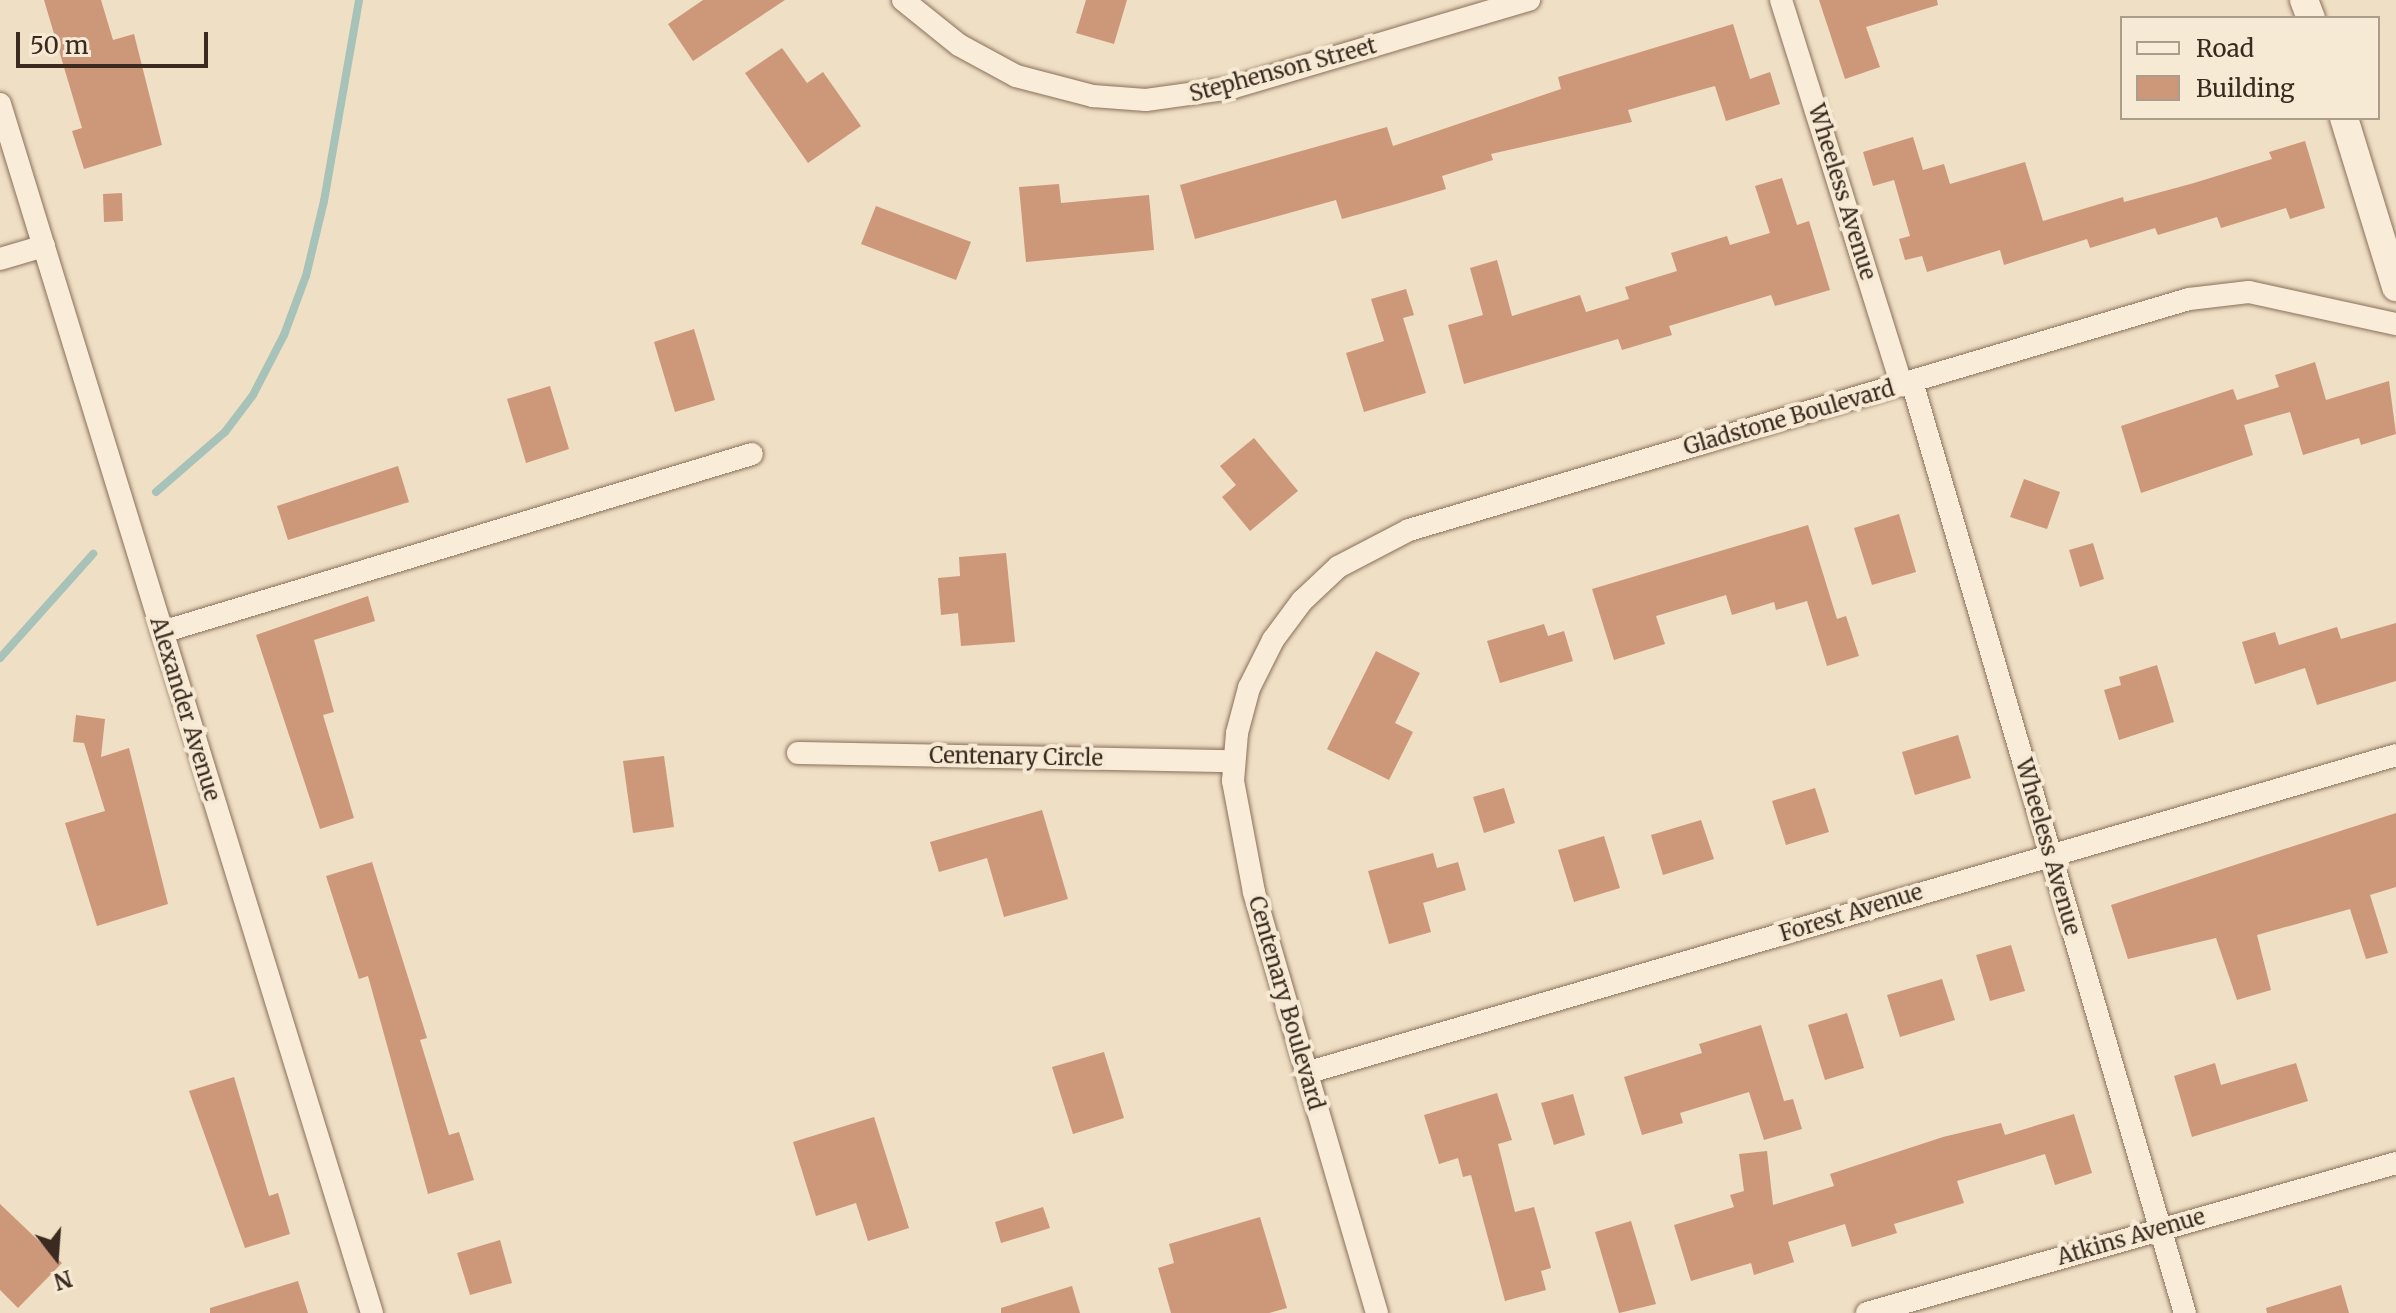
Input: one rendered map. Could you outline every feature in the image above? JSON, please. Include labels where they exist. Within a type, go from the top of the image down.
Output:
[{"type":"street","name":"Stephenson Street","points":[[903,0],[949,37],[992,64],[1041,85],[1093,96],[1161,99],[1231,88],[1529,0]]},
{"type":"street","name":"Wheeless Avenue","points":[[1781,0],[1907,383],[2051,854],[2185,1313]]},
{"type":"street","name":"Alexander Avenue","points":[[0,104],[372,1313]]},
{"type":"street","points":[[2345,120],[2396,287]]},
{"type":"street","points":[[0,259],[44,246]]},
{"type":"street","name":"Gladstone Boulevard","points":[[1249,688],[1273,640],[1302,601],[1338,567],[1379,542],[2189,299],[2229,292],[2275,296],[2396,324]]},
{"type":"street","points":[[162,632],[752,454]]},
{"type":"street","name":"Centenary Boulevard","points":[[1249,688],[1234,761],[1239,829],[1306,1073],[1377,1313]]},
{"type":"street","name":"Centenary Circle","points":[[798,753],[1234,761]]},
{"type":"street","name":"Forest Avenue","points":[[1306,1073],[2396,755]]},
{"type":"street","name":"Atkins Avenue","points":[[1867,1313],[2396,1163]]},
{"type":"building","points":[[44,0],[101,0],[113,40],[134,34],[162,145],[84,169],[72,131],[82,128]]},
{"type":"building","points":[[703,0],[785,0],[693,61],[668,24]]},
{"type":"building","points":[[1086,0],[1127,0],[1114,44],[1076,33]]},
{"type":"building","points":[[1819,0],[1937,0],[1938,5],[1866,27],[1880,67],[1845,79]]},
{"type":"building","points":[[1733,24],[1750,79],[1770,72],[1780,104],[1726,121],[1715,86],[1628,110],[1632,122],[1491,154],[1493,160],[1442,176],[1446,189],[1396,204],[1342,219],[1336,200],[1195,239],[1180,185],[1387,127],[1393,146],[1561,89],[1558,77]]},
{"type":"building","points":[[782,48],[807,83],[823,72],[861,126],[808,163],[745,73]]},
{"type":"building","points":[[1913,137],[1923,170],[1944,164],[1950,184],[2025,162],[2043,221],[2123,197],[2124,202],[2194,183],[2272,159],[2269,152],[2305,141],[2325,208],[2290,219],[2286,208],[2221,228],[2217,217],[2158,235],[2155,228],[2090,248],[2087,239],[2004,265],[2000,250],[1927,272],[1922,256],[1905,260],[1899,239],[1910,236],[1894,180],[1873,186],[1863,152]]},
{"type":"building","points":[[1782,178],[1797,225],[1809,221],[1830,290],[1775,306],[1771,295],[1669,326],[1672,335],[1622,350],[1618,339],[1464,384],[1448,325],[1483,315],[1470,268],[1497,260],[1512,316],[1580,295],[1586,312],[1629,299],[1625,287],[1677,271],[1671,253],[1727,236],[1730,245],[1770,233],[1755,186]]},
{"type":"building","points":[[1059,184],[1061,203],[1149,195],[1154,250],[1026,262],[1019,187]]},
{"type":"building","points":[[122,193],[123,221],[104,222],[103,194]]},
{"type":"building","points":[[876,206],[971,242],[956,280],[861,244]]},
{"type":"building","points":[[1406,289],[1414,315],[1403,318],[1426,393],[1364,412],[1346,353],[1384,341],[1371,299]]},
{"type":"building","points":[[694,329],[715,400],[675,412],[654,342]]},
{"type":"building","points":[[2315,362],[2326,400],[2389,381],[2396,434],[2361,445],[2359,438],[2303,455],[2290,412],[2244,425],[2253,455],[2141,493],[2121,426],[2233,389],[2237,400],[2279,387],[2275,375]]},
{"type":"building","points":[[550,386],[569,449],[526,463],[507,399]]},
{"type":"building","points":[[1254,438],[1298,491],[1250,531],[1222,497],[1236,485],[1220,466]]},
{"type":"building","points":[[398,466],[409,502],[288,540],[277,506]]},
{"type":"building","points":[[2024,479],[2060,492],[2047,529],[2010,517]]},
{"type":"building","points":[[1899,514],[1916,572],[1872,585],[1854,528]]},
{"type":"building","points":[[1808,525],[1837,619],[1846,616],[1859,656],[1827,666],[1807,601],[1776,610],[1774,602],[1732,615],[1726,595],[1656,616],[1665,644],[1614,660],[1592,589]]},
{"type":"building","points":[[2093,543],[2104,579],[2080,587],[2069,550]]},
{"type":"building","points":[[1006,553],[1015,642],[961,646],[958,613],[941,615],[938,578],[960,576],[959,557]]},
{"type":"building","points":[[368,596],[375,621],[314,640],[334,712],[323,715],[354,818],[320,829],[256,635]]},
{"type":"building","points":[[2396,623],[2396,681],[2317,705],[2305,668],[2255,684],[2242,642],[2275,632],[2279,645],[2337,627],[2341,639]]},
{"type":"building","points":[[1544,624],[1548,636],[1564,631],[1573,661],[1500,683],[1487,641]]},
{"type":"building","points":[[1376,651],[1420,673],[1395,723],[1413,732],[1389,780],[1327,749]]},
{"type":"building","points":[[2157,665],[2174,722],[2119,740],[2104,690],[2121,685],[2119,677]]},
{"type":"building","points":[[76,715],[105,719],[101,757],[129,748],[168,904],[97,926],[65,823],[105,811],[84,743],[73,742]]},
{"type":"building","points":[[1958,735],[1971,778],[1915,795],[1902,752]]},
{"type":"building","points":[[664,756],[674,827],[633,833],[623,761]]},
{"type":"building","points":[[1504,788],[1515,823],[1484,833],[1473,797]]},
{"type":"building","points":[[1815,788],[1829,832],[1786,845],[1772,801]]},
{"type":"building","points":[[1042,810],[1068,899],[1004,917],[987,858],[939,872],[930,842]]},
{"type":"building","points":[[2396,813],[2396,887],[2370,895],[2388,953],[2366,959],[2350,909],[2257,935],[2271,990],[2237,1000],[2216,938],[2128,959],[2111,905]]},
{"type":"building","points":[[1701,820],[1714,859],[1663,875],[1651,835]]},
{"type":"building","points":[[1604,836],[1620,888],[1574,902],[1558,850]]},
{"type":"building","points":[[1433,853],[1437,868],[1458,862],[1466,890],[1423,903],[1431,932],[1389,944],[1368,871]]},
{"type":"building","points":[[372,862],[427,1038],[420,1040],[449,1135],[459,1132],[474,1180],[428,1194],[368,976],[359,979],[326,876]]},
{"type":"building","points":[[2011,945],[2025,991],[1990,1001],[1976,955]]},
{"type":"building","points":[[1942,979],[1955,1020],[1900,1037],[1887,995]]},
{"type":"building","points":[[1847,1013],[1864,1068],[1825,1080],[1808,1025]]},
{"type":"building","points":[[1761,1025],[1784,1101],[1793,1099],[1802,1129],[1764,1140],[1749,1092],[1680,1113],[1683,1123],[1642,1135],[1624,1077],[1702,1053],[1699,1044]]},
{"type":"building","points":[[1104,1052],[1124,1118],[1073,1134],[1052,1067]]},
{"type":"building","points":[[2215,1063],[2221,1085],[2296,1063],[2308,1101],[2192,1137],[2174,1076]]},
{"type":"building","points":[[234,1077],[269,1196],[278,1193],[290,1234],[245,1248],[189,1091]]},
{"type":"building","points":[[1497,1093],[1512,1140],[1498,1144],[1515,1212],[1534,1207],[1551,1268],[1541,1271],[1546,1290],[1505,1301],[1471,1175],[1463,1177],[1458,1158],[1439,1164],[1424,1115]]},
{"type":"building","points":[[1573,1094],[1585,1135],[1554,1145],[1541,1103]]},
{"type":"building","points":[[2074,1114],[2092,1173],[2055,1185],[2045,1154],[1957,1181],[1964,1203],[1894,1224],[1897,1233],[1852,1247],[1845,1224],[1788,1242],[1794,1262],[1754,1275],[1751,1263],[1691,1281],[1674,1225],[1734,1207],[1730,1195],[1744,1191],[1739,1154],[1767,1151],[1773,1205],[1834,1186],[1830,1174],[1943,1137],[2001,1123],[2005,1135]]},
{"type":"building","points":[[874,1117],[909,1228],[868,1241],[856,1203],[816,1216],[793,1142]]},
{"type":"building","points":[[0,1204],[62,1263],[18,1308],[0,1290]]},
{"type":"building","points":[[1043,1207],[1050,1228],[1001,1243],[995,1222]]},
{"type":"building","points":[[1260,1217],[1287,1308],[1269,1313],[1171,1313],[1158,1268],[1174,1263],[1169,1244]]},
{"type":"building","points":[[1631,1221],[1656,1304],[1619,1313],[1595,1232]]},
{"type":"building","points":[[500,1240],[512,1283],[470,1295],[457,1253]]},
{"type":"building","points":[[298,1281],[308,1313],[210,1313],[210,1308]]},
{"type":"building","points":[[2341,1285],[2349,1313],[2267,1313],[2266,1308]]},
{"type":"building","points":[[1072,1286],[1080,1313],[1001,1313],[1001,1308]]},
{"type":"waterway","points":[[156,492],[225,432],[253,395],[284,335],[306,276],[324,201],[359,0]]},
{"type":"waterway","points":[[0,658],[93,554]]}]
